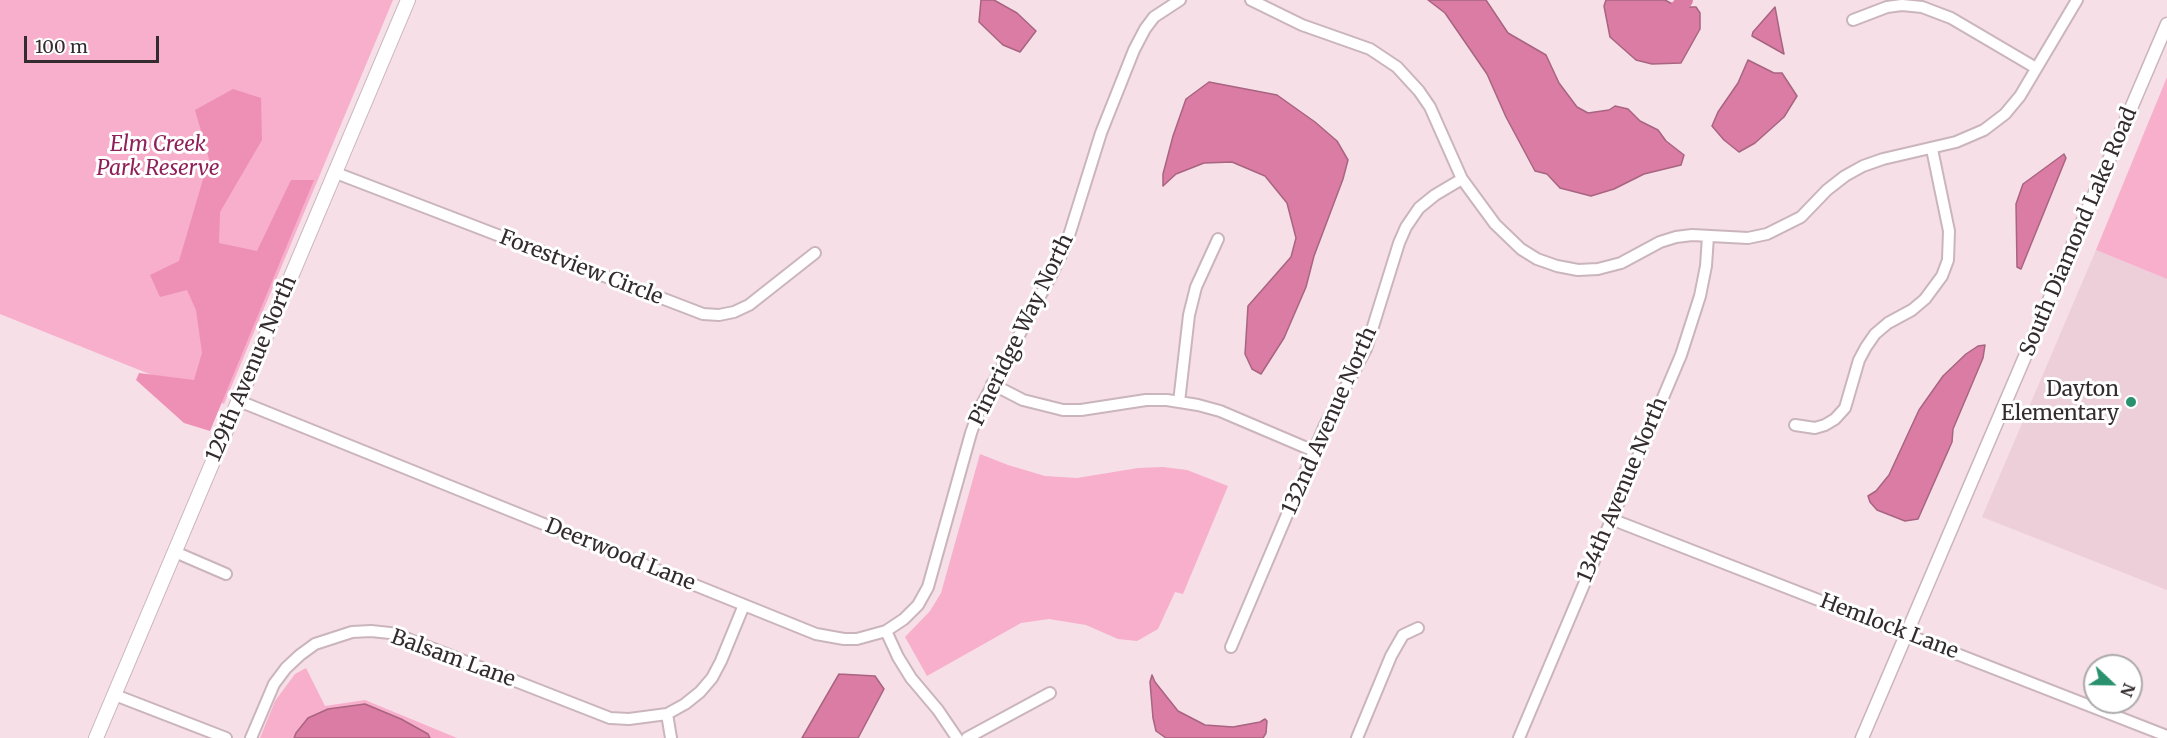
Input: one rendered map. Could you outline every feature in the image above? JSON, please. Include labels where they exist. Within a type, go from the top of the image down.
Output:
[{"type":"main road","name":"129th Avenue North","points":[[96,738],[408,0]]},
{"type":"street","name":"Pineridge Way North","points":[[886,631],[904,619],[918,605],[928,587],[971,433],[992,384],[1067,242],[1101,133],[1134,50],[1145,28],[1154,17],[1180,0]]},
{"type":"street","points":[[1251,0],[1302,25],[1370,49],[1397,67],[1430,107],[1462,179],[1479,205],[1508,238],[1537,259],[1578,270],[1598,269],[1621,263],[1660,242],[1692,235],[1748,238],[1767,234],[1801,218],[1827,190],[1863,166],[1956,142],[1984,130],[2005,114],[2020,96],[2077,0]]},
{"type":"street","points":[[1853,20],[1887,7],[1902,5],[1922,7],[1951,18],[2036,68]]},
{"type":"street","name":"South Diamond Lake Road","points":[[1862,738],[2167,24]]},
{"type":"street","points":[[1795,425],[1815,428],[1835,419],[1845,408],[1859,360],[1875,334],[1925,299],[1942,276],[1948,260],[1949,231],[1932,149]]},
{"type":"street","name":"Forestview Circle","points":[[336,173],[703,314],[719,315],[734,312],[749,305],[815,253]]},
{"type":"street","name":"132nd Avenue North","points":[[1231,647],[1314,451],[1366,349],[1406,226],[1419,208],[1435,195],[1462,179]]},
{"type":"street","name":"134th Avenue North","points":[[1519,738],[1693,322],[1706,266],[1708,236]]},
{"type":"street","points":[[1179,402],[1189,315],[1196,287],[1218,239]]},
{"type":"street","points":[[992,384],[1023,400],[1063,410],[1081,410],[1146,400],[1179,402],[1220,411],[1314,451]]},
{"type":"street","name":"Deerwood Lane","points":[[239,401],[744,605],[830,637],[857,639],[886,631]]},
{"type":"street","name":"Hemlock Lane","points":[[1611,519],[2167,736]]},
{"type":"street","points":[[175,552],[226,574]]},
{"type":"street","points":[[671,738],[667,714],[700,692],[712,678],[722,661],[744,605]]},
{"type":"street","points":[[1357,738],[1391,656],[1404,635],[1418,628]]},
{"type":"street","points":[[886,631],[911,678],[938,710],[957,738]]},
{"type":"street","name":"Balsam Lane","points":[[251,738],[274,684],[286,668],[315,644],[352,632],[390,633],[408,639],[610,718],[629,719],[667,714]]},
{"type":"street","points":[[967,738],[1050,693]]},
{"type":"street","points":[[115,695],[226,738]]},
{"type":"shaded area","points":[[981,0],[994,0],[1017,13],[1036,31],[1020,52],[1003,45],[979,22]]},
{"type":"shaded area","points":[[1428,0],[1486,0],[1508,33],[1546,55],[1559,83],[1577,107],[1588,113],[1609,110],[1615,106],[1628,109],[1640,121],[1658,130],[1666,141],[1684,155],[1681,165],[1644,174],[1614,189],[1591,196],[1560,188],[1547,174],[1535,171],[1506,117],[1487,74],[1445,13]]},
{"type":"shaded area","points":[[1606,0],[1665,0],[1678,7],[1696,7],[1700,13],[1700,29],[1681,63],[1652,64],[1636,60],[1610,37],[1604,6]]},
{"type":"shaded area","points":[[1775,7],[1784,54],[1752,36]]},
{"type":"shaded area","points":[[1748,60],[1774,73],[1782,73],[1797,96],[1784,117],[1755,143],[1739,152],[1712,126],[1718,112],[1738,83]]},
{"type":"shaded area","points":[[1209,82],[1277,95],[1337,141],[1348,160],[1314,256],[1306,287],[1284,338],[1261,374],[1252,369],[1245,354],[1248,306],[1291,257],[1296,238],[1287,203],[1265,176],[1232,162],[1204,163],[1176,174],[1163,186],[1163,174],[1173,136],[1186,99]]},
{"type":"shaded area","points":[[233,89],[261,98],[262,140],[220,212],[219,243],[257,251],[291,180],[314,180],[210,431],[184,423],[136,380],[139,373],[194,380],[202,353],[196,310],[187,290],[160,297],[150,275],[179,261],[209,159],[195,110]]},
{"type":"shaded area","points":[[2064,154],[2066,158],[2021,269],[2017,267],[2016,204],[2023,184]]},
{"type":"shaded area","points":[[2096,250],[2167,279],[2167,590],[1982,517]]},
{"type":"shaded area","points":[[1985,345],[1983,358],[1953,429],[1952,442],[1918,519],[1905,521],[1877,510],[1868,496],[1876,491],[1889,475],[1919,410],[1943,376],[1966,354],[1978,346]]},
{"type":"shaded area","points":[[839,674],[875,676],[884,689],[858,738],[802,738]]},
{"type":"shaded area","points":[[1152,675],[1178,711],[1205,725],[1233,727],[1265,719],[1267,721],[1266,733],[1263,738],[1166,738],[1156,731],[1153,718],[1150,682]]},
{"type":"shaded area","points":[[365,704],[401,719],[428,734],[430,738],[294,738],[308,718],[328,709]]},
{"type":"green space","name":"Elm Creek Park Reserve","points":[[0,0],[393,0],[224,404],[0,314]]},
{"type":"green space","points":[[2167,77],[2167,279],[2096,250]]},
{"type":"green space","points":[[980,454],[1045,476],[1077,478],[1138,468],[1163,467],[1187,470],[1228,486],[1183,594],[1175,592],[1158,629],[1137,641],[1118,639],[1086,625],[1049,619],[1021,623],[927,676],[905,637],[930,611],[941,593]]},
{"type":"green space","points":[[306,668],[325,706],[365,700],[457,738],[260,738],[275,701],[295,674]]},
{"type":"waterway","points":[[1665,23],[1685,0]]},
{"type":"place","name":"Dayton Elementary","points":[[2131,402]]}]
